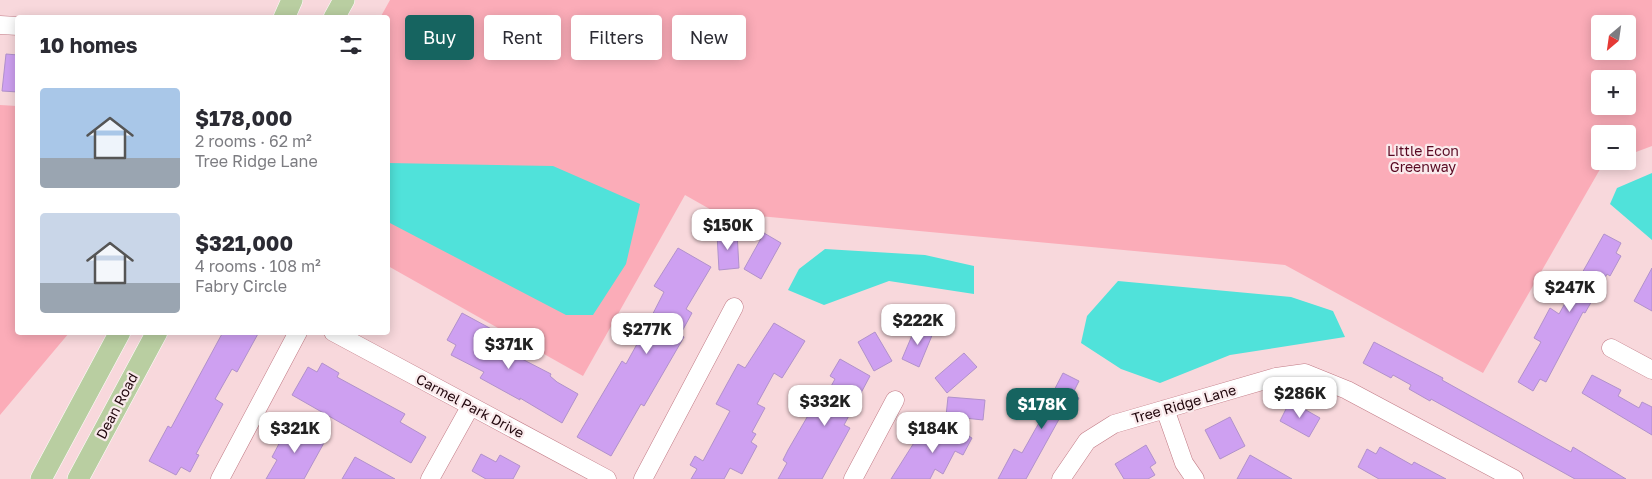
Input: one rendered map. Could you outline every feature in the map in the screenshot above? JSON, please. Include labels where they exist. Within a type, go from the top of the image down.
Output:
[{"type":"main road","points":[[285,15],[292,0]]},
{"type":"main road","points":[[336,15],[344,0]]},
{"type":"main road","points":[[41,479],[118,335]]},
{"type":"main road","name":"Dean Road","points":[[78,479],[155,335]]},
{"type":"street","points":[[0,25],[15,26]]},
{"type":"street","points":[[643,479],[734,307]]},
{"type":"street","points":[[220,479],[296,335]]},
{"type":"street","name":"Carmel Park Drive","points":[[338,335],[607,479]]},
{"type":"street","points":[[1611,348],[1652,370]]},
{"type":"street","name":"Tree Ridge Lane","points":[[1061,479],[1087,441],[1114,424],[1276,376],[1305,373],[1347,390],[1514,479]]},
{"type":"street","points":[[853,479],[895,400]]},
{"type":"street","points":[[430,479],[470,407]]},
{"type":"street","points":[[1164,409],[1184,463],[1195,479]]},
{"type":"green space","name":"Little Econ Greenway","points":[[390,0],[1652,0],[1652,146],[1636,152],[1636,125],[1591,125],[1591,170],[1600,170],[1483,373],[1285,265],[715,212],[685,195],[583,376],[390,267],[390,15],[382,15]]},
{"type":"green space","points":[[0,105],[15,106],[15,335],[67,335],[0,415]]},
{"type":"water","points":[[390,163],[553,166],[640,204],[626,264],[593,315],[566,315],[390,223]]},
{"type":"water","points":[[1652,173],[1652,240],[1610,204],[1617,188]]},
{"type":"water","points":[[825,249],[925,255],[974,266],[974,294],[889,281],[824,305],[788,290],[799,269]]},
{"type":"water","points":[[1118,281],[1291,297],[1333,311],[1345,337],[1230,355],[1160,383],[1121,369],[1081,343],[1087,316]]},
{"type":"building","points":[[6,54],[15,55],[15,92],[2,91]]},
{"type":"building","points":[[737,232],[739,268],[719,270],[717,234]]},
{"type":"building","points":[[764,233],[781,243],[761,279],[744,269]]},
{"type":"building","points":[[1604,234],[1621,243],[1616,253],[1621,256],[1610,276],[1607,274],[1585,313],[1583,312],[1546,382],[1540,379],[1533,391],[1518,382],[1541,342],[1534,338],[1550,308],[1559,314]]},
{"type":"building","points":[[678,248],[711,267],[686,309],[692,313],[680,335],[684,337],[644,406],[641,404],[611,456],[577,437],[622,361],[626,364],[642,335],[664,292],[654,286]]},
{"type":"building","points":[[1652,268],[1652,311],[1634,301]]},
{"type":"building","points":[[462,313],[497,332],[491,343],[551,374],[550,376],[557,382],[578,394],[562,423],[520,398],[520,400],[480,378],[484,372],[451,355],[456,345],[447,340]]},
{"type":"building","points":[[774,323],[805,341],[782,378],[774,373],[757,404],[765,408],[752,432],[756,434],[751,442],[757,446],[742,474],[730,468],[724,479],[691,479],[697,469],[690,465],[695,456],[703,461],[730,411],[716,404],[738,364],[745,368]]},
{"type":"building","points":[[916,326],[933,333],[919,367],[902,359]]},
{"type":"building","points":[[875,332],[892,361],[874,371],[858,342]]},
{"type":"building","points":[[221,335],[257,335],[237,372],[232,369],[215,399],[223,404],[196,454],[199,455],[190,472],[181,467],[176,475],[149,461],[168,426],[171,428]]},
{"type":"building","points":[[1374,342],[1443,378],[1442,380],[1571,452],[1573,447],[1626,479],[1575,479],[1431,399],[1430,401],[1409,389],[1411,385],[1393,375],[1391,378],[1363,363]]},
{"type":"building","points":[[964,353],[977,367],[947,393],[935,378]]},
{"type":"building","points":[[840,359],[870,376],[844,425],[850,428],[822,479],[778,479],[787,463],[783,460],[788,450],[813,407],[818,410],[835,379],[830,376]]},
{"type":"building","points":[[322,363],[339,373],[337,377],[405,414],[400,422],[426,437],[411,463],[292,395],[308,367],[317,372]]},
{"type":"building","points":[[1063,373],[1079,381],[1072,395],[1079,398],[1069,416],[1063,412],[1026,479],[998,479],[1014,449],[1022,453],[1049,405],[1047,404]]},
{"type":"building","points":[[1592,375],[1621,390],[1618,396],[1639,408],[1642,402],[1652,407],[1652,435],[1582,393]]},
{"type":"building","points":[[948,397],[985,400],[983,420],[946,416]]},
{"type":"building","points":[[1290,401],[1320,418],[1309,437],[1280,421]]},
{"type":"building","points":[[1230,417],[1245,446],[1220,459],[1205,430]]},
{"type":"building","points":[[291,421],[325,441],[304,479],[266,479],[277,460],[272,457]]},
{"type":"building","points":[[942,421],[972,438],[963,455],[955,451],[943,474],[935,469],[930,479],[891,479],[917,438],[929,444]]},
{"type":"building","points":[[1146,445],[1156,463],[1150,467],[1155,475],[1148,479],[1124,479],[1115,464]]},
{"type":"building","points":[[1380,447],[1412,465],[1414,462],[1446,479],[1379,479],[1358,467],[1367,449],[1376,454]]},
{"type":"building","points":[[481,454],[496,462],[500,455],[520,466],[513,479],[486,479],[472,471]]},
{"type":"building","points":[[1250,455],[1292,479],[1237,479]]},
{"type":"building","points":[[355,457],[395,479],[342,479]]}]
